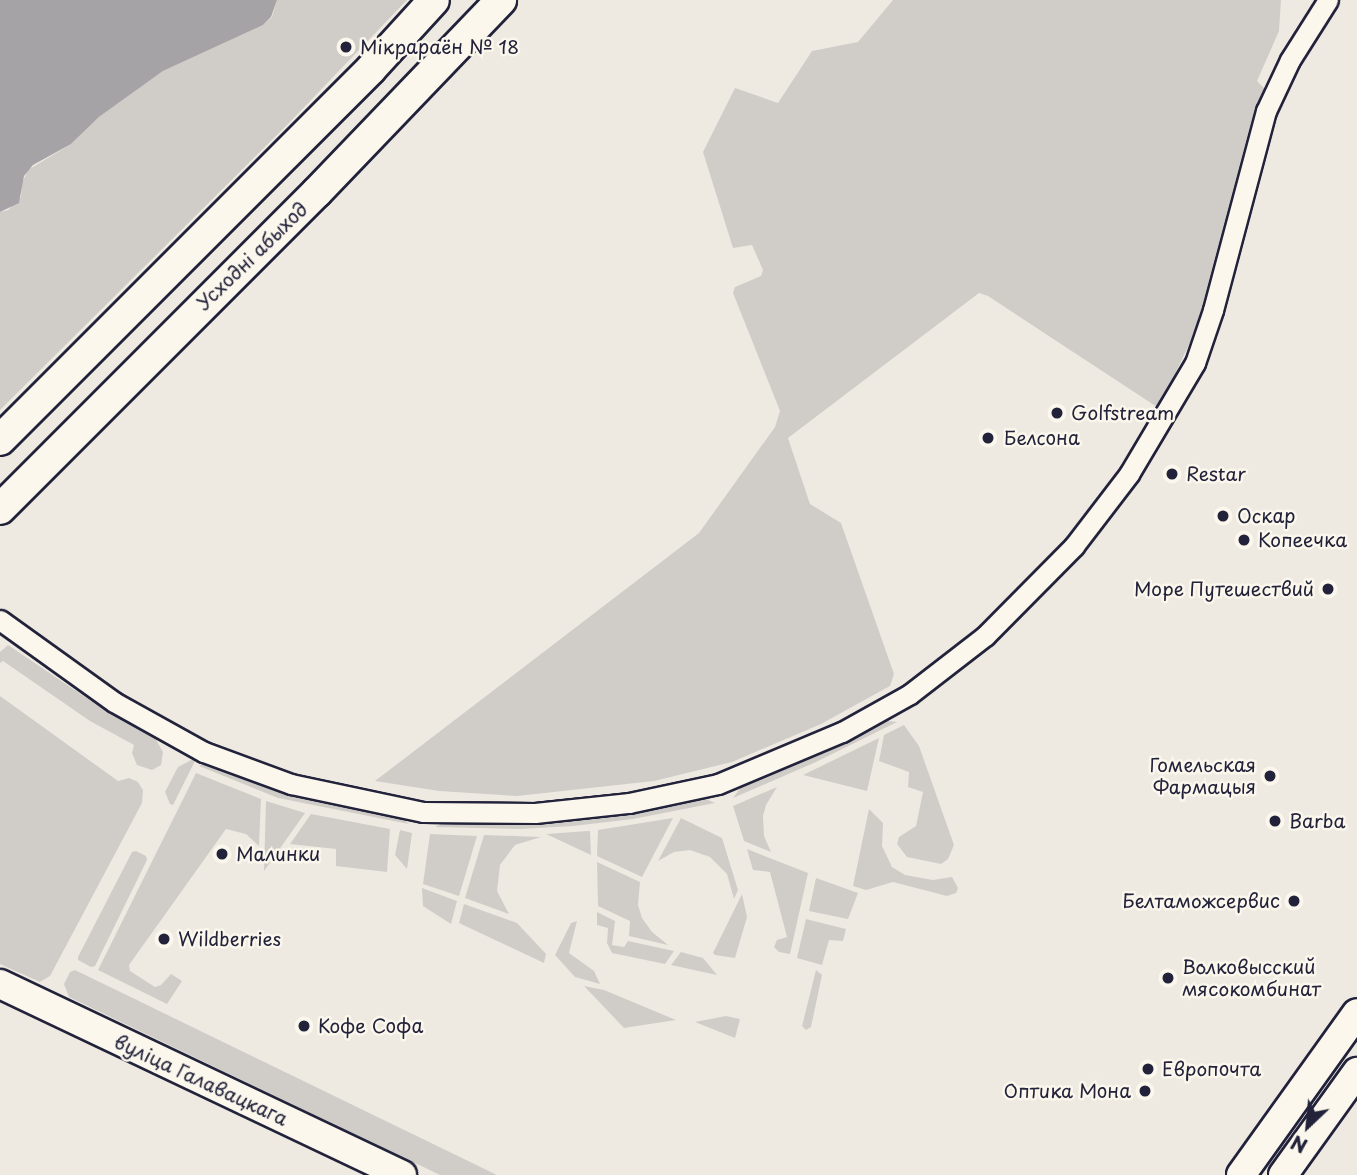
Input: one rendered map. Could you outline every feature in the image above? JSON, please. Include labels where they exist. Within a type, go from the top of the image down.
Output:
[{"type":"main road","points":[[0,440],[370,69],[434,0]]},
{"type":"main road","name":"Усходні абыход","points":[[0,509],[317,192],[501,0]]},
{"type":"street","points":[[0,621],[114,702],[204,752],[291,785],[423,812],[534,814],[629,803],[718,784],[842,732],[910,694],[985,636],[1074,546],[1129,474],[1195,363],[1213,310],[1266,111],[1290,60],[1328,0]]},
{"type":"street","name":"вуліца Галавацкага","points":[[0,984],[402,1175]]},
{"type":"street","points":[[1241,1175],[1357,1013]]},
{"type":"street","points":[[1283,1175],[1357,1072]]},
{"type":"shaded area","points":[[0,0],[277,0],[271,17],[263,25],[163,71],[99,117],[71,144],[33,165],[24,176],[19,203],[0,212]]},
{"type":"shaded area","points":[[277,0],[407,0],[288,124],[0,410],[0,212],[8,210],[21,197],[22,183],[28,170],[71,144],[99,117],[163,71],[263,25],[272,17]]},
{"type":"shaded area","points":[[893,0],[1281,0],[1279,31],[1257,81],[1267,91],[1245,146],[1214,274],[1191,340],[1162,402],[1158,407],[1154,405],[988,296],[979,293],[788,438],[810,504],[841,523],[894,674],[890,686],[821,724],[732,762],[654,781],[517,796],[439,791],[375,781],[699,533],[775,427],[780,411],[733,293],[735,287],[761,276],[763,270],[752,245],[733,248],[703,152],[735,88],[778,103],[812,51],[858,42]]},
{"type":"shaded area","points":[[8,645],[97,705],[155,738],[163,752],[161,765],[152,770],[137,765],[132,753],[134,745],[90,721],[3,661],[0,663],[0,652]]},
{"type":"shaded area","points":[[0,696],[118,781],[129,778],[138,782],[143,790],[142,803],[50,976],[40,982],[0,964]]},
{"type":"shaded area","points":[[888,721],[897,722],[816,762],[733,798],[741,787]]},
{"type":"shaded area","points":[[904,725],[919,746],[954,845],[948,859],[941,864],[907,857],[897,844],[899,837],[916,826],[923,792],[908,787],[909,772],[879,761],[884,735]]},
{"type":"shaded area","points":[[879,738],[867,791],[803,775]]},
{"type":"shaded area","points":[[197,757],[173,805],[170,804],[165,792],[178,767]]},
{"type":"shaded area","points":[[207,762],[276,790],[400,817],[409,824],[278,798],[199,766]]},
{"type":"shaded area","points":[[196,773],[261,799],[259,846],[246,834],[226,829],[129,965],[130,971],[155,987],[161,985],[171,974],[182,981],[167,1004],[98,970]]},
{"type":"shaded area","points":[[777,787],[763,816],[764,836],[771,852],[744,841],[733,806]]},
{"type":"shaded area","points":[[706,799],[715,803],[633,819],[573,826],[521,829],[435,827],[445,822],[520,823],[589,818]]},
{"type":"shaded area","points":[[266,801],[305,813],[264,871]]},
{"type":"shaded area","points":[[869,809],[883,823],[882,846],[892,867],[905,875],[933,880],[952,877],[958,888],[956,893],[947,896],[893,882],[866,890],[853,886]]},
{"type":"shaded area","points":[[311,814],[390,829],[387,872],[336,866],[336,849],[290,844]]},
{"type":"shaded area","points":[[673,818],[642,877],[597,856],[598,830]]},
{"type":"shaded area","points":[[681,818],[722,838],[738,890],[734,899],[727,874],[710,857],[690,850],[674,852],[658,861]]},
{"type":"shaded area","points":[[400,830],[412,833],[407,869],[395,855]]},
{"type":"shaded area","points":[[588,831],[591,855],[546,834]]},
{"type":"shaded area","points":[[430,834],[477,836],[459,896],[423,884]]},
{"type":"shaded area","points":[[484,835],[541,837],[515,845],[500,865],[497,891],[509,914],[465,898]]},
{"type":"shaded area","points":[[747,849],[808,873],[790,954],[779,952],[774,947],[777,940],[787,937],[770,872],[753,870]]},
{"type":"shaded area","points":[[132,852],[146,856],[147,860],[95,966],[91,967],[78,960],[78,957]]},
{"type":"shaded area","points":[[597,862],[640,882],[638,905],[642,918],[652,932],[668,945],[629,936],[630,921],[598,906]]},
{"type":"shaded area","points":[[816,878],[858,893],[848,919],[809,911]]},
{"type":"shaded area","points":[[422,888],[457,901],[451,924],[423,906]]},
{"type":"shaded area","points":[[742,894],[747,917],[735,958],[715,955],[713,953]]},
{"type":"shaded area","points":[[464,904],[517,923],[546,954],[544,963],[459,923]]},
{"type":"shaded area","points":[[597,912],[615,921],[612,945],[624,947],[628,941],[674,951],[665,964],[612,953],[607,943],[608,928],[597,925]]},
{"type":"shaded area","points":[[806,919],[846,929],[843,941],[829,940],[822,965],[797,958]]},
{"type":"shaded area","points":[[577,921],[569,953],[594,971],[600,984],[575,977],[555,955],[571,923]]},
{"type":"shaded area","points":[[681,952],[703,958],[717,975],[671,965]]},
{"type":"shaded area","points":[[75,970],[497,1175],[440,1175],[69,997],[64,984],[70,972]]},
{"type":"shaded area","points":[[816,970],[822,975],[811,1027],[806,1030],[802,1026]]},
{"type":"shaded area","points":[[584,986],[604,990],[676,1020],[624,1028]]},
{"type":"shaded area","points":[[726,1016],[740,1019],[735,1038],[695,1022]]},
{"type":"place","name":"Мікрараён № 18","points":[[346,47]]},
{"type":"place","name":"Golfstream","points":[[1057,413]]},
{"type":"place","name":"Белсона","points":[[988,438]]},
{"type":"place","name":"Restar","points":[[1172,474]]},
{"type":"place","name":"Оскар","points":[[1223,516]]},
{"type":"place","name":"Копеечка","points":[[1244,540]]},
{"type":"place","name":"Море Путешествий","points":[[1328,589]]},
{"type":"place","name":"Гомельская Фармацыя","points":[[1270,776]]},
{"type":"place","name":"Barba","points":[[1275,821]]},
{"type":"place","name":"Малинки","points":[[222,854]]},
{"type":"place","name":"Белтаможсервис","points":[[1294,901]]},
{"type":"place","name":"Wildberries","points":[[164,939]]},
{"type":"place","name":"Волковысский мясокомбинат","points":[[1168,978]]},
{"type":"place","name":"Кофе Софа","points":[[304,1026]]},
{"type":"place","name":"Европочта","points":[[1148,1069]]},
{"type":"place","name":"Оптика Мона","points":[[1145,1091]]}]
